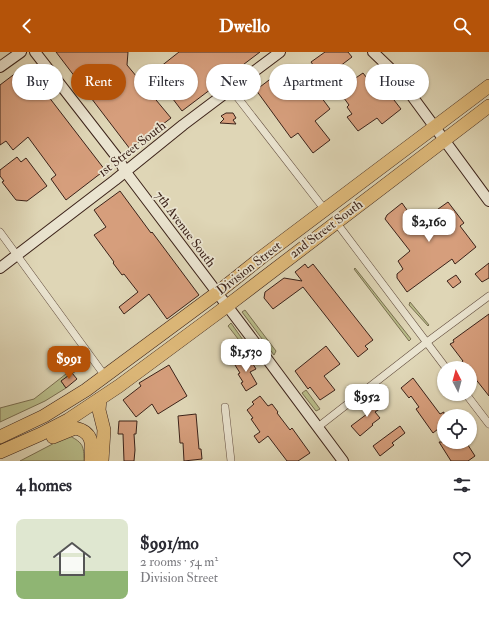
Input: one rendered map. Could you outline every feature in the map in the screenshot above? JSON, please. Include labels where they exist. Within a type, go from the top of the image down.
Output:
[{"type":"highway","name":"Division Street","points":[[0,437],[44,416],[105,376],[217,293],[262,257],[489,86]]},
{"type":"highway","name":"2nd Street South","points":[[4,456],[86,409],[141,370],[489,106]]},
{"type":"highway","points":[[100,399],[99,410],[104,430],[102,461]]},
{"type":"highway","points":[[4,456],[75,428],[85,432],[90,437],[92,443],[91,461]]},
{"type":"street","points":[[0,67],[21,52]]},
{"type":"street","name":"7th Avenue South","points":[[35,52],[119,160],[125,171],[343,461]]},
{"type":"street","name":"1st Street South","points":[[261,66],[280,52]]},
{"type":"street","points":[[373,52],[395,73],[434,128],[489,200]]},
{"type":"street","name":"1st Street South","points":[[0,268],[216,100]]},
{"type":"street","points":[[240,100],[325,210]]},
{"type":"street","points":[[336,222],[441,361]]},
{"type":"street","points":[[0,232],[105,376]]},
{"type":"street","points":[[318,427],[489,296]]},
{"type":"street","points":[[471,401],[489,424]]},
{"type":"street","points":[[225,407],[231,461]]},
{"type":"green space","points":[[355,268],[411,339],[409,341],[354,269]]},
{"type":"green space","points":[[410,302],[429,325],[428,326],[409,305]]},
{"type":"green space","points":[[245,310],[276,351],[274,355],[242,312]]},
{"type":"green space","points":[[231,323],[243,340],[243,344],[228,326]]},
{"type":"green space","points":[[80,363],[82,367],[61,381],[66,388],[45,401],[0,422],[0,408],[34,399]]},
{"type":"green space","points":[[306,390],[320,409],[316,411],[302,393]]},
{"type":"green space","points":[[70,436],[78,441],[82,446],[84,461],[20,461],[66,437]]},
{"type":"building","points":[[56,52],[128,52],[127,65],[134,73],[134,100],[156,100],[171,118],[130,149],[93,100],[126,100],[126,64],[71,64],[71,72]]},
{"type":"building","points":[[179,52],[260,52],[244,64],[206,64],[206,93],[198,99],[198,64],[164,64]]},
{"type":"building","points":[[325,52],[348,52],[352,57],[343,64],[312,64],[311,62]]},
{"type":"building","points":[[363,73],[365,76],[365,100],[394,100],[401,109],[382,124],[377,118],[358,131],[347,117],[352,114],[347,107],[349,105],[345,100],[357,100],[357,77]]},
{"type":"building","points":[[12,76],[12,100],[51,100],[105,170],[66,200],[51,179],[56,175],[28,137],[13,150],[6,141],[0,145],[0,85]]},
{"type":"building","points":[[269,80],[269,100],[323,100],[330,109],[315,121],[330,140],[313,153],[298,133],[291,138],[261,97],[261,86]]},
{"type":"building","points":[[174,100],[197,100],[182,111]]},
{"type":"building","points":[[226,113],[233,113],[236,118],[233,120],[236,124],[220,123],[224,119],[221,116]]},
{"type":"building","points":[[17,157],[21,162],[26,158],[47,186],[27,201],[16,200],[2,182],[4,181],[0,176],[0,170]]},
{"type":"building","points":[[120,191],[199,295],[167,319],[149,294],[124,314],[119,307],[138,292],[124,274],[122,275],[94,235],[106,227],[94,210]]},
{"type":"building","points":[[448,202],[464,223],[460,226],[476,247],[455,264],[452,259],[407,292],[397,278],[397,274],[403,269],[398,261],[410,251],[385,219],[387,215],[402,203],[417,224]]},
{"type":"building","points":[[489,263],[489,278],[482,282],[475,274]]},
{"type":"building","points":[[305,264],[308,268],[313,264],[373,340],[365,346],[368,349],[358,357],[303,287],[273,309],[264,298],[265,292],[284,278],[302,281],[295,272]]},
{"type":"building","points":[[456,275],[461,282],[453,288],[447,281]]},
{"type":"building","points":[[489,314],[489,396],[477,381],[477,361],[463,361],[450,344],[454,342],[453,340]]},
{"type":"building","points":[[326,346],[340,364],[324,376],[335,390],[320,400],[310,387],[308,389],[295,371]]},
{"type":"building","points":[[248,356],[256,369],[250,372],[257,384],[246,391],[238,374],[240,373],[235,365]]},
{"type":"building","points":[[169,365],[187,396],[158,414],[152,404],[136,417],[123,400],[141,386],[139,383]]},
{"type":"building","points":[[72,373],[77,379],[66,388],[61,381]]},
{"type":"building","points":[[413,378],[437,410],[437,430],[433,433],[416,409],[419,407],[411,396],[409,398],[401,388]]},
{"type":"building","points":[[260,396],[268,406],[272,404],[290,430],[292,428],[310,453],[298,461],[287,461],[268,436],[259,443],[254,436],[260,432],[247,410],[254,404],[252,402]]},
{"type":"building","points":[[374,399],[381,408],[375,412],[380,418],[360,436],[351,426],[367,414],[362,408]]},
{"type":"building","points":[[196,414],[199,449],[201,449],[202,459],[184,461],[183,443],[180,443],[178,416]]},
{"type":"building","points":[[119,421],[137,421],[136,434],[134,434],[134,461],[124,461],[123,434],[118,434]]},
{"type":"building","points":[[400,426],[405,433],[392,443],[394,445],[380,456],[373,446]]},
{"type":"building","points":[[443,449],[470,449],[475,456],[468,461],[451,461]]}]
